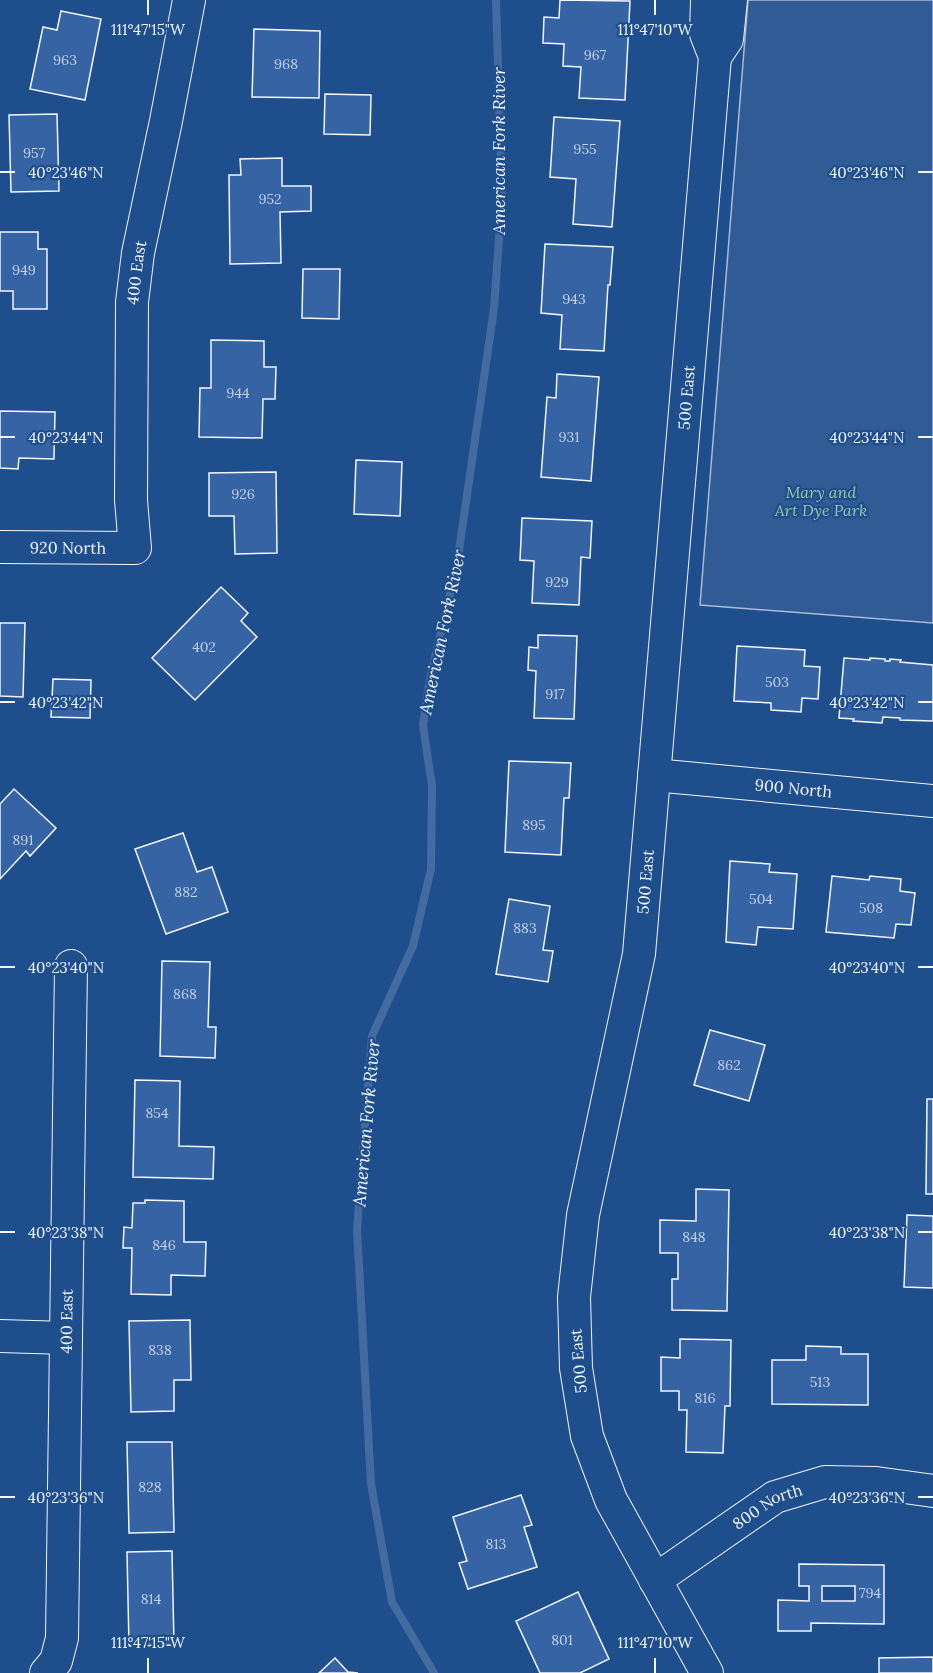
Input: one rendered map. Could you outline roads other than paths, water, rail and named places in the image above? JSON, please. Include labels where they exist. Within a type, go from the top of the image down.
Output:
[{"type":"street","name":"400 East","points":[[135,548],[130,500],[132,302],[138,253],[189,0]]},
{"type":"street","name":"500 East","points":[[707,0],[706,34],[715,57],[639,954],[583,1215],[574,1297],[576,1368],[587,1436],[611,1500],[707,1673]]},
{"type":"street","name":"500 East","points":[[715,57],[727,39],[731,0]]},
{"type":"street","name":"920 North","points":[[0,547],[135,548]]},
{"type":"street","name":"900 North","points":[[654,775],[933,801]]},
{"type":"street","name":"400 East","points":[[46,1673],[56,1660],[62,1638],[71,966]]},
{"type":"street","points":[[0,1336],[66,1338]]},
{"type":"street","name":"800 North","points":[[655,1580],[775,1497],[825,1482],[876,1483],[933,1491]]},
{"type":"waterway","name":"American Fork River","points":[[434,1673],[392,1602],[371,1484],[357,1229],[372,1036],[413,946],[431,869],[432,786],[423,725],[430,679],[457,564],[494,309],[502,195],[496,0]]},
{"type":"park label","name":"Mary and Art Dye Park","points":[[821,501]]}]
